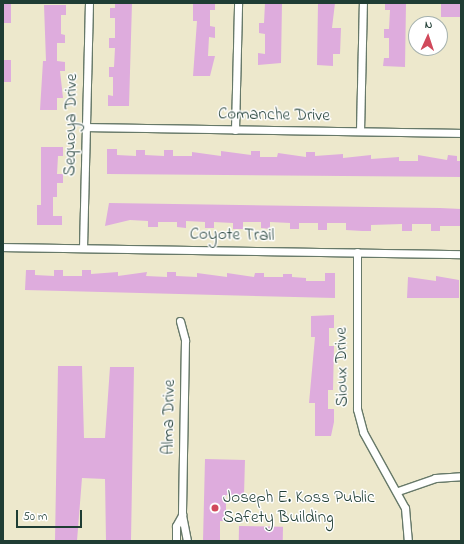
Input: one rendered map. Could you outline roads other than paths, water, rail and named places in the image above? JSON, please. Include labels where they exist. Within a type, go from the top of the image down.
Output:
[{"type":"street","name":"Sequoya Drive","points":[[83,248],[89,3]]},
{"type":"street","points":[[235,130],[238,3]]},
{"type":"street","points":[[360,131],[363,3]]},
{"type":"street","name":"Comanche Drive","points":[[86,128],[461,133]]},
{"type":"street","name":"Coyote Trail","points":[[3,247],[461,254]]},
{"type":"street","name":"Sioux Drive","points":[[357,252],[357,409],[364,432],[398,491],[408,525],[408,541]]},
{"type":"street","name":"Alma Drive","points":[[180,321],[185,340],[182,515],[187,526],[186,541]]},
{"type":"street","points":[[398,491],[435,478],[461,476]]},
{"type":"street","name":"Alma Drive","points":[[176,541],[176,526],[182,515]]},
{"type":"place","name":"Joseph E. Koss Public Safety Building","points":[[215,508]]}]
